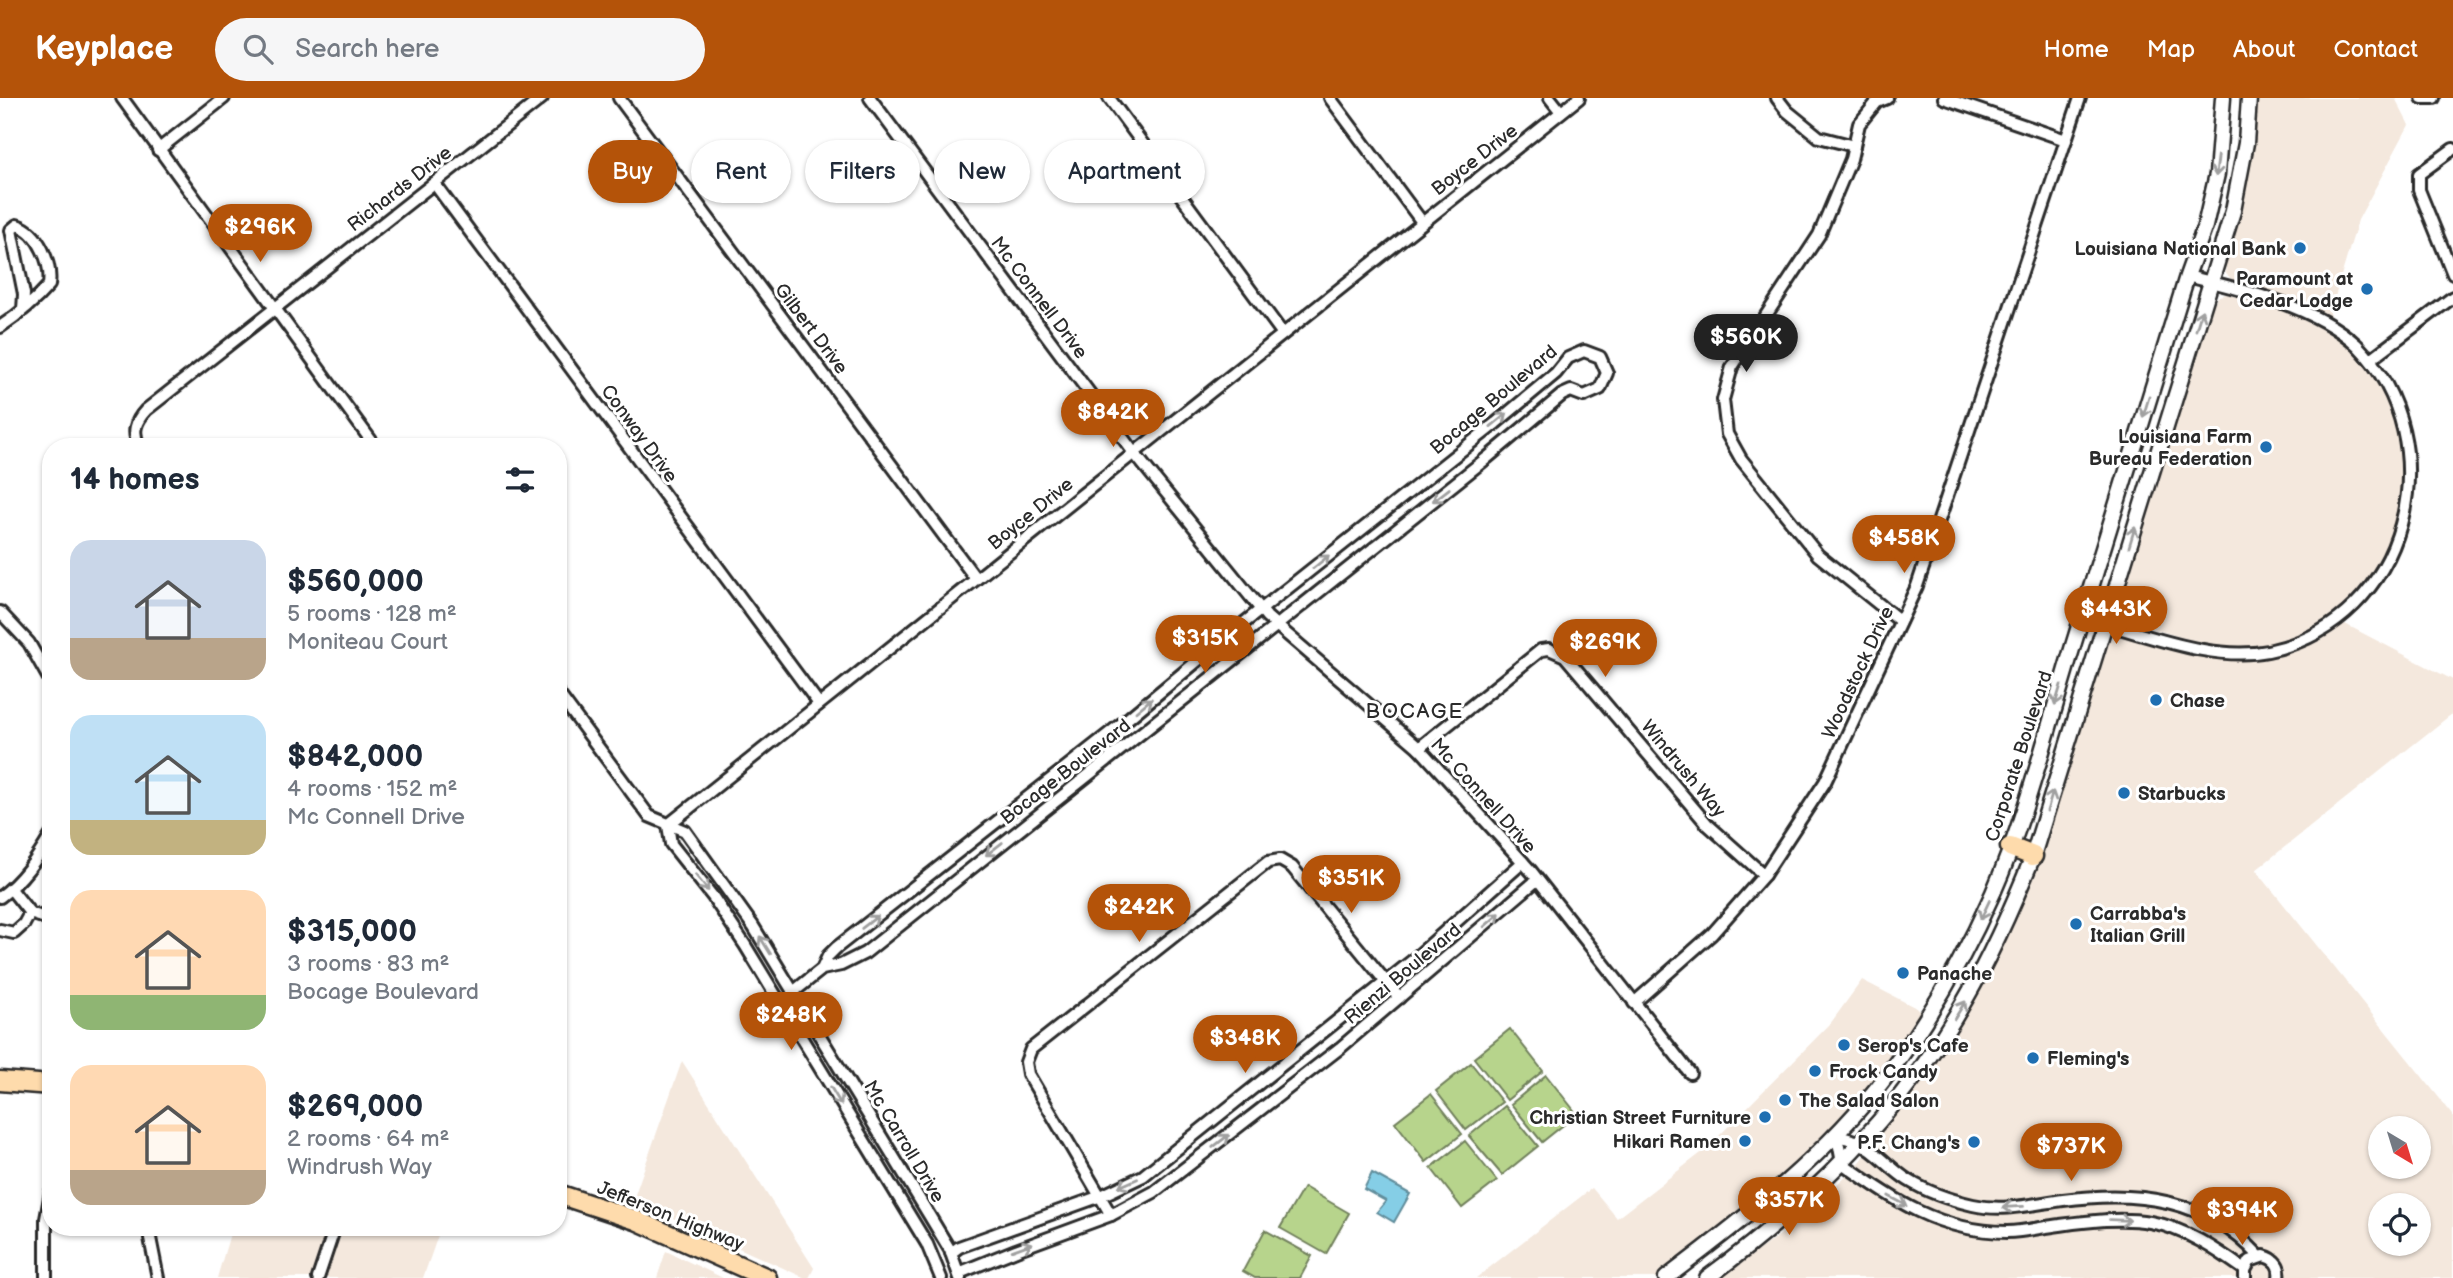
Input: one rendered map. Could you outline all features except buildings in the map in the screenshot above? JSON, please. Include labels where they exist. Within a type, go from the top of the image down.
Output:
[{"type":"main road","points":[[2010,847],[2033,856]]},
{"type":"main road","points":[[0,1081],[42,1084]]},
{"type":"main road","name":"Jefferson Highway","points":[[567,1197],[655,1228],[767,1278]]},
{"type":"street","points":[[122,98],[369,438]]},
{"type":"street","points":[[158,150],[224,98]]},
{"type":"street","name":"Richards Drive","points":[[137,438],[136,421],[146,410],[542,98]]},
{"type":"street","name":"Gilbert Drive","points":[[620,98],[976,579]]},
{"type":"street","name":"Mc Connell Drive","points":[[870,98],[1134,453],[1262,610],[1419,748],[1523,862],[1690,1073]]},
{"type":"street","points":[[1109,98],[1283,334]]},
{"type":"street","points":[[1330,98],[1422,222]]},
{"type":"street","points":[[1550,98],[1561,112]]},
{"type":"street","name":"Boyce Drive","points":[[668,825],[1579,98]]},
{"type":"street","points":[[1777,98],[1787,111],[1819,137],[1854,146]]},
{"type":"street","points":[[1887,98],[1877,102],[1859,124],[1840,186],[1819,234],[1732,367],[1723,400],[1727,434],[1741,459],[1818,555],[1900,621]]},
{"type":"street","points":[[1944,98],[2066,140]]},
{"type":"street","name":"Woodstock Drive","points":[[1634,1003],[1712,934],[1763,875],[1825,782],[1917,586],[2080,98]]},
{"type":"street","name":"Corporate Boulevard","points":[[1666,1278],[1772,1196],[1837,1136],[1888,1074],[1947,983],[1989,902],[2010,847],[2187,276],[2205,226],[2217,174],[2223,98]]},
{"type":"street","points":[[1707,1278],[1777,1224],[1842,1163],[1891,1108],[1965,1001],[2012,906],[2033,856],[2233,211],[2246,143],[2249,98]]},
{"type":"street","points":[[2422,98],[2434,98]]},
{"type":"street","points":[[2453,149],[2419,174],[2419,190],[2453,274]]},
{"type":"street","name":"Conway Drive","points":[[434,183],[819,704]]},
{"type":"street","points":[[0,327],[23,310],[50,285],[51,272],[36,239],[17,225],[11,230],[24,293],[23,310]]},
{"type":"street","points":[[2082,618],[2206,651],[2224,654],[2268,651],[2318,633],[2353,607],[2383,573],[2406,522],[2412,494],[2413,466],[2408,431],[2386,383],[2371,359],[2338,330],[2309,313],[2187,276]]},
{"type":"street","points":[[2371,359],[2453,297]]},
{"type":"street","name":"Bocage Boulevard","points":[[792,993],[822,969],[828,956],[836,948],[1496,424],[1556,373],[1568,358],[1584,351],[1600,357],[1606,373],[1600,389],[1584,396],[1571,391],[1562,396],[865,953],[841,965],[822,969]]},
{"type":"street","points":[[0,612],[29,643],[42,666]]},
{"type":"street","name":"Windrush Way","points":[[1419,748],[1541,650],[1554,651],[1565,656],[1707,824],[1763,875]]},
{"type":"street","name":"Mc Carroll Drive","points":[[567,705],[649,816],[685,831],[753,926],[792,993],[858,1095],[951,1253],[959,1276]]},
{"type":"street","name":"Mc Carroll Drive","points":[[668,825],[671,844],[713,897],[745,945],[927,1244],[941,1278]]},
{"type":"street","points":[[0,897],[11,889],[42,851]]},
{"type":"street","points":[[1111,1215],[1028,1074],[1026,1062],[1031,1049],[1268,862],[1280,860],[1292,867],[1399,998]]},
{"type":"street","name":"Rienzi Boulevard","points":[[951,1253],[959,1247],[1101,1196],[1143,1177],[1386,982],[1523,862]]},
{"type":"street","name":"Rienzi Boulevard","points":[[959,1276],[1016,1250],[1111,1215],[1154,1192],[1340,1048],[1537,880]]},
{"type":"street","points":[[11,889],[30,913],[42,917]]},
{"type":"street","points":[[0,930],[14,933],[24,924],[30,913]]},
{"type":"street","points":[[2259,1256],[2250,1261],[2245,1274],[2199,1240],[2149,1222],[2112,1220],[2008,1232],[1975,1229],[1928,1217],[1890,1198],[1842,1163],[1837,1136],[1860,1143],[1908,1180],[1939,1195],[1975,1206],[2012,1208],[2097,1196],[2139,1196],[2176,1205],[2214,1220],[2244,1240],[2259,1256],[2273,1260],[2280,1270],[2279,1278]]},
{"type":"street","points":[[2149,1222],[2154,1199]]},
{"type":"street","points":[[46,1236],[46,1278]]},
{"type":"street","points":[[150,1236],[158,1278]]},
{"type":"street","points":[[318,1278],[332,1236]]},
{"type":"shaded area","points":[[2256,98],[2395,98],[2409,125],[2358,220],[2329,317],[2296,302],[2236,283],[2226,274],[2225,262],[2246,183]]},
{"type":"shaded area","points":[[2227,294],[2296,315],[2347,345],[2370,369],[2384,392],[2404,447],[2403,509],[2383,562],[2356,597],[2318,626],[2298,635],[2267,644],[2237,647],[2204,644],[2127,621],[2119,607],[2212,305],[2219,296]]},
{"type":"shaded area","points":[[2345,624],[2453,680],[2453,713],[2256,870],[2453,1115],[2453,1278],[1720,1278],[1802,1219],[1861,1161],[1956,1029],[2000,949],[2034,873],[2110,640],[2117,635],[2126,635],[2190,654],[2242,660],[2283,654],[2312,644]]},
{"type":"shaded area","points":[[1862,980],[1928,1014],[1835,1130],[1772,1196],[1665,1278],[1476,1278],[1592,1188],[1617,1218],[1705,1150],[1830,1024]]},
{"type":"shaded area","points":[[682,1061],[814,1268],[809,1278],[633,1200]]},
{"type":"shaded area","points":[[229,1236],[326,1236],[311,1278],[217,1278]]},
{"type":"shaded area","points":[[340,1236],[438,1236],[423,1278],[324,1278]]},
{"type":"shaded area","points":[[666,1251],[723,1278],[657,1278]]},
{"type":"green space","points":[[1510,1029],[1543,1071],[1507,1100],[1474,1058]]},
{"type":"green space","points":[[1471,1063],[1502,1102],[1466,1130],[1436,1091]]},
{"type":"green space","points":[[1546,1075],[1577,1114],[1542,1142],[1511,1104]]},
{"type":"green space","points":[[1431,1094],[1462,1134],[1426,1162],[1395,1122]]},
{"type":"green space","points":[[1505,1106],[1538,1146],[1502,1175],[1469,1136]]},
{"type":"green space","points":[[1465,1141],[1497,1181],[1462,1208],[1431,1168]]},
{"type":"green space","points":[[1304,1187],[1349,1213],[1326,1254],[1280,1228]]},
{"type":"green space","points":[[1265,1230],[1312,1256],[1300,1278],[1255,1278],[1243,1271]]},
{"type":"water","points":[[1372,1173],[1410,1194],[1394,1222],[1377,1212],[1386,1201],[1364,1189]]},
{"type":"place","name":"Louisiana National Bank","points":[[2300,248]]},
{"type":"place","name":"Paramount at Cedar Lodge","points":[[2367,289]]},
{"type":"place","name":"Louisiana Farm Bureau Federation","points":[[2266,447]]},
{"type":"place","name":"Chase","points":[[2156,700]]},
{"type":"place","name":"Starbucks","points":[[2124,793]]},
{"type":"place","name":"Carrabba's Italian Grill","points":[[2076,924]]},
{"type":"place","name":"Panache","points":[[1903,973]]},
{"type":"place","name":"Serop's Cafe","points":[[1844,1045]]},
{"type":"place","name":"Fleming's","points":[[2033,1058]]},
{"type":"place","name":"Frock Candy","points":[[1815,1071]]},
{"type":"place","name":"The Salad Salon","points":[[1785,1100]]},
{"type":"place","name":"Christian Street Furniture","points":[[1765,1117]]},
{"type":"place","name":"Hikari Ramen","points":[[1745,1141]]},
{"type":"place","name":"P.F. Chang's","points":[[1974,1142]]},
{"type":"district","name":"BOCAGE","points":[[1415,711]]}]
